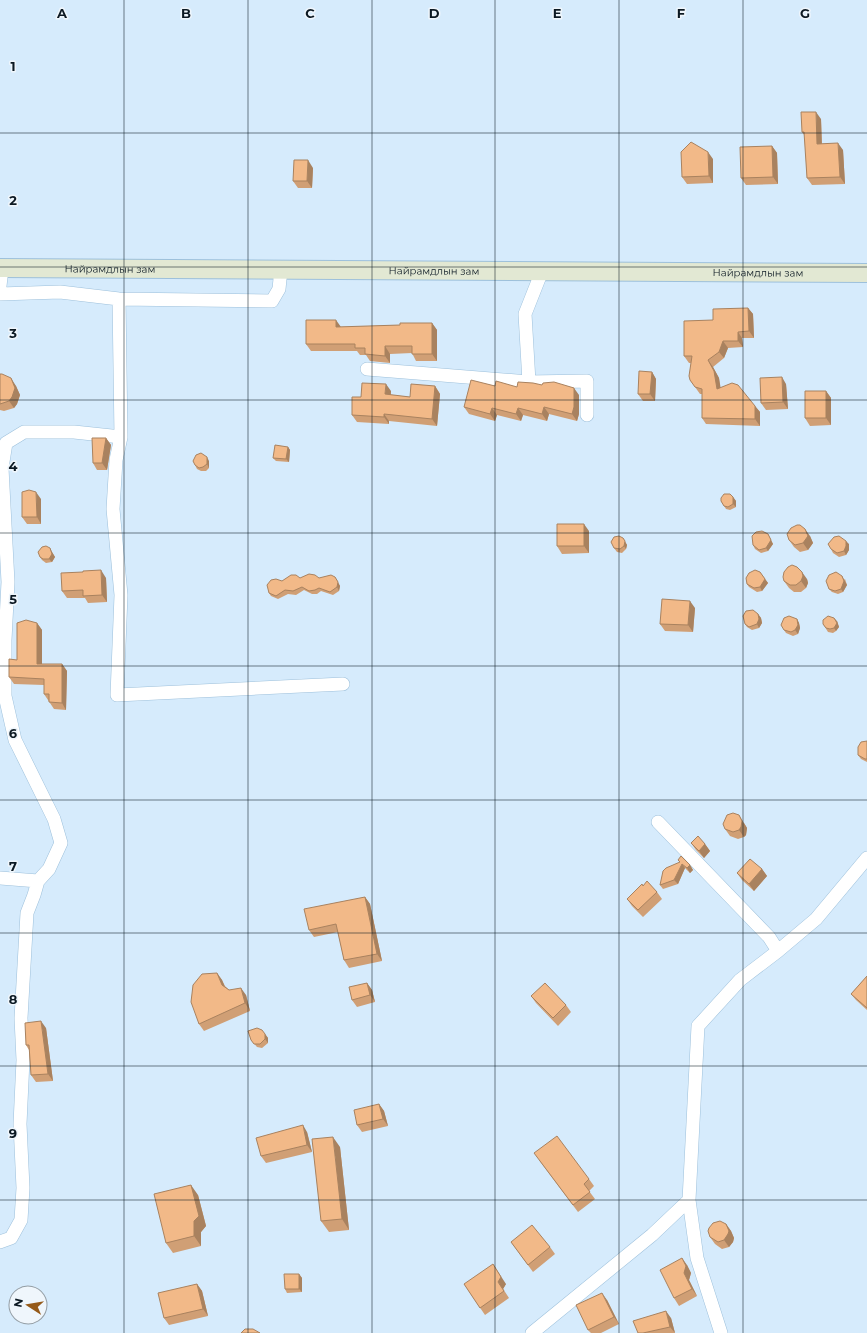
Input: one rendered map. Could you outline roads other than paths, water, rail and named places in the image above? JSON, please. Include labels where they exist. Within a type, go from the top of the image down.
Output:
[{"type":"main road","name":"Найрамдлын зам","points":[[1,268],[867,273]]},
{"type":"street","points":[[0,286],[1,268]]},
{"type":"street","points":[[0,294],[60,292],[119,299],[272,302],[279,289],[281,269]]},
{"type":"street","points":[[529,382],[525,314],[542,271]]},
{"type":"street","points":[[119,299],[121,437],[116,460],[112,509],[121,596],[117,695],[343,684]]},
{"type":"street","points":[[367,369],[529,382],[587,381],[587,415]]},
{"type":"street","points":[[0,1242],[11,1238],[21,1220],[23,1188],[20,1124],[23,1060],[21,1018],[27,913],[38,881],[49,869],[60,843],[54,819],[15,740],[5,696],[8,582],[2,468],[6,443],[24,432],[74,432],[121,437]]},
{"type":"street","points":[[658,822],[769,937],[778,951]]},
{"type":"street","points":[[721,1333],[697,1258],[688,1200],[698,1026],[740,980],[816,919],[867,858]]},
{"type":"street","points":[[0,878],[38,881]]},
{"type":"street","points":[[532,1333],[652,1235],[688,1200]]}]
